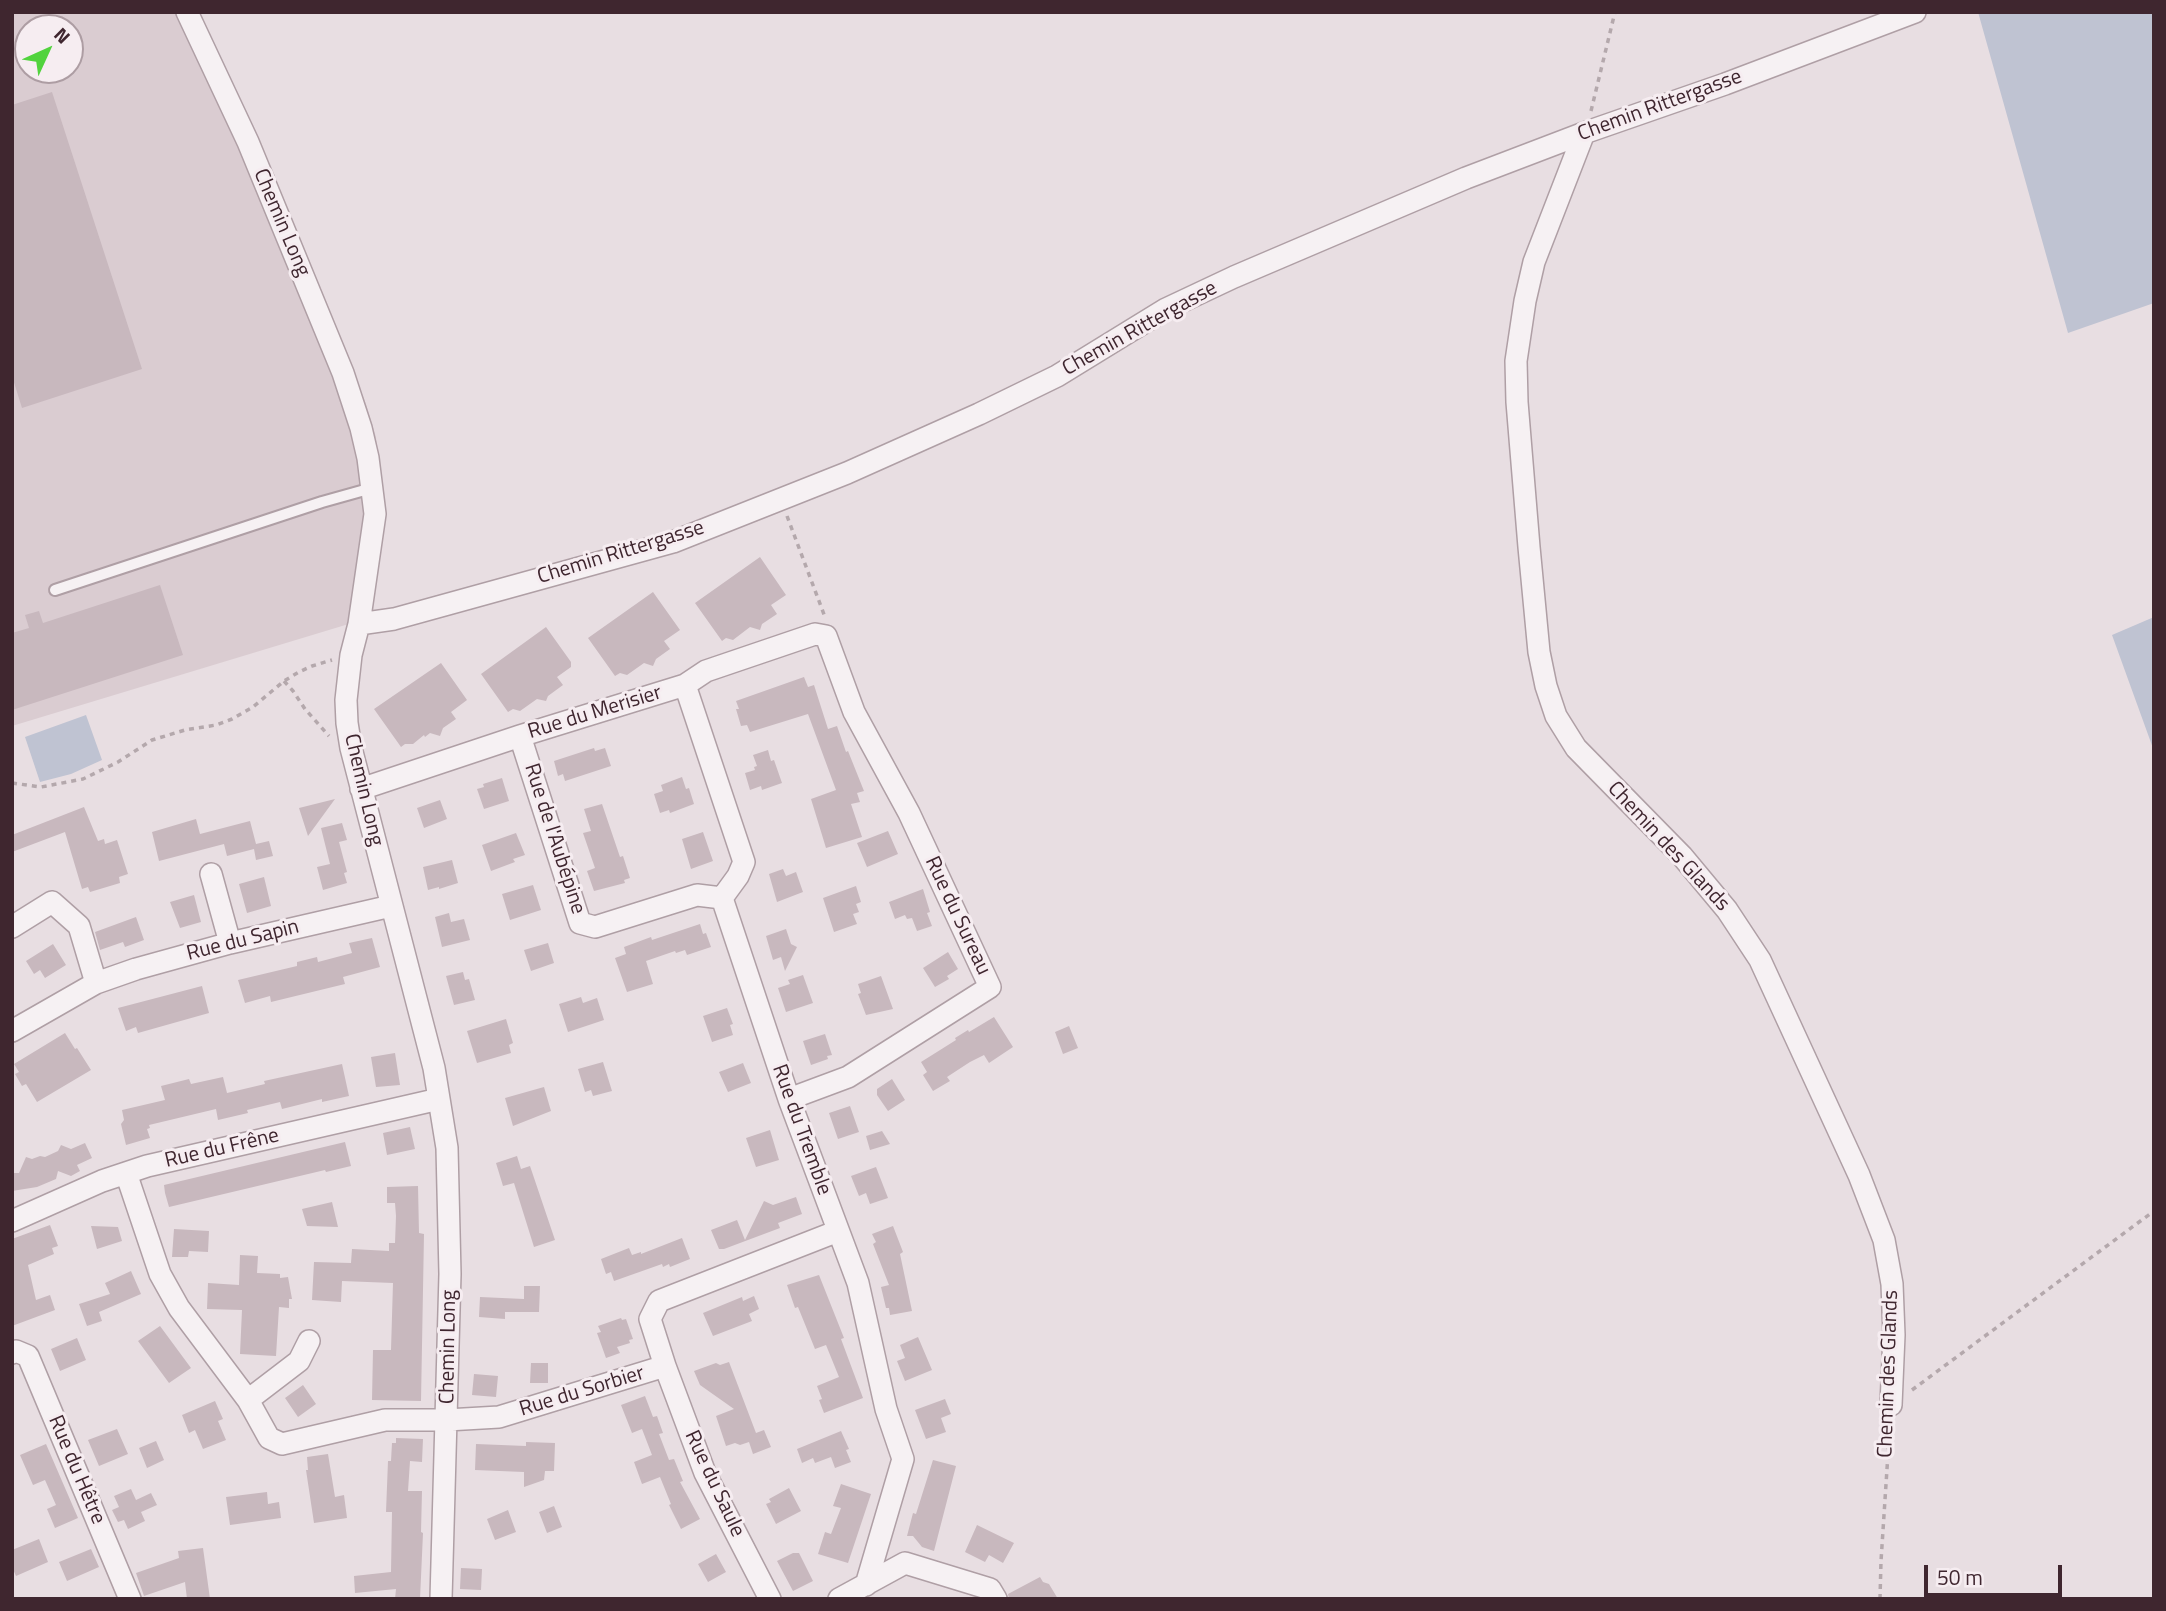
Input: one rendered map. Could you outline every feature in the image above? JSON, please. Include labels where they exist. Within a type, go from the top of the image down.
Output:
[{"type":"street","name":"Chemin Long","points":[[187,12],[247,142],[343,373],[361,428],[372,488],[375,514],[359,624],[351,655],[346,700],[347,723],[361,789],[434,1068],[447,1148],[450,1274],[441,1599]]},
{"type":"street","name":"Chemin Rittergasse","points":[[359,624],[394,619],[673,542],[846,473],[990,409],[1057,376],[1166,309],[1234,277],[1466,178],[1915,12]]},
{"type":"street","name":"Chemin des Glands","points":[[1584,133],[1534,262],[1523,310],[1516,361],[1528,547],[1539,652],[1546,686],[1556,716],[1576,748],[1698,875],[1727,910],[1760,960],[1859,1175],[1884,1240],[1892,1284],[1891,1405]]},
{"type":"street","name":"Rue du Merisier","points":[[361,789],[685,685],[706,671],[815,634],[826,636]]},
{"type":"street","name":"Rue du Sureau","points":[[789,1099],[848,1077],[990,987],[909,813],[854,712],[826,636]]},
{"type":"street","points":[[685,685],[744,862],[738,876],[722,898]]},
{"type":"street","name":"Rue de l'Aubépine","points":[[520,736],[580,923],[595,927],[697,895],[722,898]]},
{"type":"street","points":[[211,874],[230,943]]},
{"type":"street","name":"Rue du Tremble","points":[[722,898],[789,1099],[858,1283],[886,1409],[902,1459],[866,1585]]},
{"type":"street","points":[[12,927],[52,902],[79,926],[96,983]]},
{"type":"street","name":"Rue du Sapin","points":[[12,1031],[96,983],[136,969],[230,943],[391,906]]},
{"type":"street","name":"Rue du Frêne","points":[[12,1221],[102,1181],[147,1166],[439,1098]]},
{"type":"street","name":"Rue du Sorbier","points":[[126,1173],[160,1274],[179,1308],[248,1400],[269,1438],[282,1444],[385,1420],[499,1417],[665,1366],[650,1319],[659,1301],[838,1231]]},
{"type":"street","points":[[248,1400],[299,1360],[309,1341]]},
{"type":"street","name":"Rue du Hêtre","points":[[12,1353],[16,1351],[28,1356],[130,1599]]},
{"type":"street","name":"Rue du Saule","points":[[665,1366],[705,1473],[770,1599]]},
{"type":"street","points":[[839,1599],[905,1563],[990,1589],[996,1599]]},
{"type":"lane","points":[[55,590],[372,488]]},
{"type":"path","points":[[1584,133],[1596,97],[1615,12]]},
{"type":"path","points":[[780,498],[825,613],[826,636]]},
{"type":"path","points":[[12,783],[41,787],[83,779],[118,762],[152,740],[232,719],[253,707],[284,681],[312,666],[351,655]]},
{"type":"path","points":[[284,681],[332,739]]},
{"type":"path","points":[[1891,1405],[2154,1212]]},
{"type":"path","name":"Chemin des Glands","points":[[1880,1599],[1891,1405]]},
{"type":"shaded area","points":[[12,12],[199,12],[316,277],[366,404],[376,437],[380,477],[352,623],[12,726]]},
{"type":"shaded area","points":[[1978,12],[2154,12],[2154,303],[2068,333]]},
{"type":"shaded area","points":[[2154,617],[2154,751],[2112,635]]},
{"type":"shaded area","points":[[86,715],[102,760],[71,774],[40,782],[25,737]]},
{"type":"building","points":[[52,92],[142,369],[22,408],[12,376],[12,105]]},
{"type":"building","points":[[760,557],[786,595],[771,605],[777,614],[762,624],[760,630],[750,627],[733,640],[726,638],[722,641],[695,603]]},
{"type":"building","points":[[160,585],[183,655],[12,710],[12,633],[29,628],[25,615],[39,611],[43,623]]},
{"type":"building","points":[[653,592],[680,630],[664,641],[670,649],[656,659],[653,666],[644,663],[627,675],[620,673],[615,676],[588,638]]},
{"type":"building","points":[[546,627],[571,662],[571,667],[557,677],[563,685],[548,696],[546,701],[537,699],[520,711],[513,709],[508,712],[481,674]]},
{"type":"building","points":[[441,663],[467,700],[451,712],[456,719],[443,728],[440,736],[430,733],[413,744],[401,747],[374,709]]},
{"type":"building","points":[[804,677],[808,687],[814,685],[828,729],[837,726],[864,791],[857,793],[860,802],[851,804],[862,837],[826,848],[811,799],[836,790],[808,714],[750,732],[747,725],[741,726],[736,709],[739,709],[736,701]]},
{"type":"building","points":[[594,748],[595,751],[605,748],[611,766],[565,781],[563,774],[558,776],[554,761]]},
{"type":"building","points":[[768,750],[782,783],[762,790],[761,786],[750,790],[745,773],[755,770],[754,767],[757,766],[753,755]]},
{"type":"building","points":[[682,777],[694,804],[670,813],[669,810],[660,813],[654,794],[663,791],[661,785]]},
{"type":"building","points":[[502,778],[509,801],[484,809],[477,789],[484,787],[483,784]]},
{"type":"building","points":[[335,799],[308,836],[299,808]]},
{"type":"building","points":[[440,800],[447,819],[424,828],[417,808]]},
{"type":"building","points":[[602,804],[630,878],[624,880],[625,883],[594,891],[587,871],[595,868],[583,833],[591,831],[584,809]]},
{"type":"building","points":[[84,807],[98,841],[104,839],[105,844],[117,840],[128,874],[119,877],[120,883],[90,892],[88,887],[82,889],[65,832],[12,852],[12,835]]},
{"type":"building","points":[[196,819],[200,834],[250,821],[256,844],[269,841],[273,856],[256,860],[254,849],[227,856],[224,844],[159,861],[152,832]]},
{"type":"building","points":[[342,823],[347,840],[339,842],[347,872],[344,873],[347,883],[323,890],[317,867],[330,864],[321,828]]},
{"type":"building","points":[[888,831],[898,854],[867,867],[857,843]]},
{"type":"building","points":[[703,832],[713,861],[691,869],[682,839]]},
{"type":"building","points":[[516,833],[525,855],[491,871],[482,845]]},
{"type":"building","points":[[452,860],[458,883],[428,890],[423,867]]},
{"type":"building","points":[[783,869],[786,876],[796,872],[803,892],[777,902],[769,874]]},
{"type":"building","points":[[264,877],[271,906],[247,913],[239,884]]},
{"type":"building","points":[[533,885],[541,910],[510,920],[502,894]]},
{"type":"building","points":[[856,886],[861,902],[856,904],[859,912],[853,914],[857,924],[834,932],[823,898]]},
{"type":"building","points":[[923,889],[932,926],[917,931],[912,918],[907,919],[905,915],[895,919],[889,902]]},
{"type":"building","points":[[194,895],[201,922],[180,928],[170,902]]},
{"type":"building","points":[[449,913],[451,922],[464,919],[470,940],[442,947],[435,917]]},
{"type":"building","points":[[136,917],[144,940],[125,947],[123,942],[100,950],[95,932]]},
{"type":"building","points":[[700,924],[711,947],[687,955],[685,950],[675,951],[646,961],[653,984],[627,992],[615,958],[626,954],[624,947]]},
{"type":"building","points":[[786,929],[791,944],[797,947],[785,971],[781,957],[773,960],[766,936]]},
{"type":"building","points":[[372,938],[380,967],[343,977],[345,984],[271,1002],[270,996],[245,1003],[238,980],[297,966],[297,962],[317,957],[318,962],[352,953],[349,943]]},
{"type":"building","points":[[548,943],[554,963],[531,971],[524,950]]},
{"type":"building","points":[[53,944],[66,965],[45,978],[40,970],[34,974],[26,961]]},
{"type":"building","points":[[948,952],[958,969],[947,976],[949,979],[935,987],[923,968]]},
{"type":"building","points":[[463,972],[465,980],[469,979],[475,1000],[454,1005],[446,976]]},
{"type":"building","points":[[803,975],[813,1003],[786,1012],[778,988],[790,984],[788,980]]},
{"type":"building","points":[[881,976],[893,1009],[866,1015],[858,994],[861,993],[858,984]]},
{"type":"building","points":[[202,986],[209,1013],[138,1033],[136,1027],[126,1031],[118,1008]]},
{"type":"building","points":[[581,997],[583,1003],[597,998],[604,1020],[568,1032],[559,1004]]},
{"type":"building","points":[[727,1008],[733,1024],[730,1025],[733,1035],[712,1042],[703,1016]]},
{"type":"building","points":[[994,1017],[1013,1047],[989,1063],[984,1055],[970,1062],[947,1077],[950,1081],[933,1091],[923,1075],[927,1072],[921,1062],[956,1040],[955,1038]]},
{"type":"building","points":[[506,1019],[513,1043],[509,1045],[511,1053],[477,1063],[467,1031]]},
{"type":"building","points":[[1069,1026],[1078,1048],[1063,1054],[1055,1032]]},
{"type":"building","points":[[65,1033],[91,1070],[37,1102],[26,1084],[22,1086],[15,1074],[19,1072],[14,1064]]},
{"type":"building","points":[[825,1034],[832,1055],[811,1065],[803,1041]]},
{"type":"building","points":[[395,1053],[400,1085],[376,1087],[371,1057]]},
{"type":"building","points":[[603,1062],[612,1091],[593,1096],[591,1090],[585,1092],[578,1069]]},
{"type":"building","points":[[743,1063],[751,1083],[728,1092],[719,1072]]},
{"type":"building","points":[[342,1064],[349,1096],[322,1102],[322,1099],[282,1109],[280,1102],[218,1120],[216,1109],[149,1125],[150,1128],[147,1129],[150,1138],[126,1145],[121,1124],[124,1120],[122,1110],[165,1100],[161,1086],[189,1079],[191,1084],[223,1077],[227,1093],[265,1084],[264,1081]]},
{"type":"building","points":[[892,1079],[905,1100],[888,1111],[877,1095],[877,1089]]},
{"type":"building","points":[[544,1087],[551,1111],[513,1126],[505,1098]]},
{"type":"building","points":[[850,1106],[859,1132],[838,1139],[829,1113]]},
{"type":"building","points":[[410,1127],[415,1149],[387,1155],[383,1133]]},
{"type":"building","points":[[770,1130],[779,1160],[756,1167],[746,1138]]},
{"type":"building","points":[[882,1131],[890,1144],[870,1150],[866,1136]]},
{"type":"building","points":[[345,1142],[351,1166],[169,1207],[164,1185]]},
{"type":"building","points":[[85,1143],[92,1158],[77,1165],[80,1171],[71,1176],[58,1171],[56,1179],[37,1187],[12,1191],[12,1173],[19,1173],[26,1157],[45,1157],[58,1151],[61,1145],[71,1149]]},
{"type":"building","points":[[517,1156],[521,1169],[530,1166],[555,1240],[534,1247],[514,1183],[503,1186],[496,1163]]},
{"type":"building","points":[[876,1167],[888,1198],[870,1204],[866,1193],[859,1196],[851,1176]]},
{"type":"building","points":[[418,1186],[419,1233],[424,1234],[421,1401],[372,1400],[373,1350],[391,1350],[393,1283],[342,1281],[341,1302],[312,1300],[314,1262],[351,1263],[352,1249],[389,1251],[389,1243],[395,1243],[396,1216],[395,1203],[387,1203],[387,1187]]},
{"type":"building","points":[[796,1197],[802,1214],[778,1223],[780,1228],[719,1249],[711,1230],[737,1220],[745,1240],[764,1201],[773,1205]]},
{"type":"building","points":[[332,1202],[338,1227],[307,1226],[302,1209]]},
{"type":"building","points":[[50,1225],[58,1246],[52,1248],[54,1254],[28,1265],[36,1300],[50,1295],[55,1310],[12,1326],[12,1239]]},
{"type":"building","points":[[91,1226],[118,1227],[122,1241],[97,1249]]},
{"type":"building","points":[[893,1226],[903,1252],[900,1254],[912,1311],[890,1315],[881,1287],[889,1285],[873,1244],[876,1242],[872,1234]]},
{"type":"building","points":[[174,1229],[209,1231],[208,1252],[189,1251],[188,1257],[172,1257]]},
{"type":"building","points":[[682,1238],[690,1259],[670,1267],[669,1264],[663,1267],[662,1264],[614,1281],[611,1272],[606,1274],[601,1259],[629,1248],[632,1255],[641,1254]]},
{"type":"building","points":[[240,1255],[258,1256],[257,1273],[288,1277],[292,1299],[289,1299],[289,1308],[279,1307],[276,1356],[240,1354],[242,1310],[207,1309],[208,1283],[239,1285]]},
{"type":"building","points":[[131,1271],[141,1294],[99,1312],[102,1321],[87,1326],[79,1304],[110,1294],[105,1283]]},
{"type":"building","points":[[819,1275],[844,1338],[841,1339],[863,1398],[824,1413],[817,1386],[839,1377],[826,1345],[815,1349],[787,1285]]},
{"type":"building","points":[[524,1286],[540,1286],[539,1312],[505,1312],[505,1319],[479,1317],[480,1297],[524,1299]]},
{"type":"building","points":[[754,1296],[759,1309],[749,1314],[752,1321],[713,1336],[703,1313],[742,1297],[743,1301]]},
{"type":"building","points":[[621,1318],[626,1319],[633,1339],[629,1340],[630,1343],[617,1347],[620,1353],[606,1358],[597,1333],[601,1332],[598,1326]]},
{"type":"building","points":[[160,1326],[191,1368],[169,1383],[138,1341]]},
{"type":"building","points":[[918,1337],[932,1370],[905,1381],[897,1361],[905,1358],[900,1345]]},
{"type":"building","points":[[77,1338],[86,1360],[60,1371],[51,1349]]},
{"type":"building","points":[[729,1362],[756,1433],[764,1430],[771,1447],[753,1454],[749,1442],[726,1446],[716,1416],[734,1409],[700,1385],[694,1371],[716,1363],[720,1365]]},
{"type":"building","points":[[531,1363],[548,1363],[548,1383],[530,1383]]},
{"type":"building","points":[[474,1374],[498,1376],[496,1397],[472,1395]]},
{"type":"building","points":[[303,1385],[316,1404],[298,1417],[285,1398]]},
{"type":"building","points":[[645,1396],[653,1417],[657,1416],[663,1433],[659,1434],[669,1460],[674,1459],[683,1481],[680,1482],[700,1519],[681,1529],[669,1505],[671,1504],[660,1477],[642,1484],[634,1462],[652,1455],[642,1429],[632,1433],[621,1405]]},
{"type":"building","points":[[945,1399],[951,1414],[941,1418],[946,1432],[926,1439],[915,1410]]},
{"type":"building","points":[[215,1401],[223,1419],[218,1421],[226,1440],[203,1449],[195,1430],[189,1433],[182,1415]]},
{"type":"building","points":[[117,1429],[128,1454],[99,1466],[88,1440]]},
{"type":"building","points":[[841,1431],[851,1462],[835,1468],[831,1457],[815,1463],[813,1458],[802,1463],[797,1449]]},
{"type":"building","points":[[396,1438],[423,1439],[422,1462],[410,1461],[408,1491],[422,1491],[420,1599],[395,1599],[396,1589],[355,1593],[354,1576],[391,1572],[392,1512],[386,1512],[388,1461],[391,1461],[392,1443],[396,1443]]},
{"type":"building","points":[[156,1441],[164,1460],[147,1468],[139,1448]]},
{"type":"building","points":[[526,1442],[555,1443],[554,1471],[545,1471],[544,1480],[524,1487],[524,1472],[475,1470],[476,1444],[526,1446]]},
{"type":"building","points":[[46,1444],[78,1518],[55,1528],[47,1509],[56,1505],[45,1480],[33,1485],[20,1455]]},
{"type":"building","points":[[328,1454],[335,1497],[344,1495],[347,1518],[314,1523],[306,1470],[307,1457]]},
{"type":"building","points":[[933,1460],[956,1466],[934,1551],[922,1547],[913,1536],[907,1536]]},
{"type":"building","points":[[841,1484],[871,1494],[848,1563],[818,1554],[825,1532],[831,1534],[841,1508],[833,1506]]},
{"type":"building","points":[[789,1488],[801,1511],[776,1524],[766,1504],[771,1502],[769,1499]]},
{"type":"building","points":[[131,1489],[136,1500],[151,1493],[157,1505],[141,1512],[145,1521],[128,1529],[124,1520],[118,1522],[112,1510],[119,1507],[114,1496]]},
{"type":"building","points":[[267,1492],[268,1504],[279,1502],[281,1518],[230,1525],[226,1497]]},
{"type":"building","points":[[554,1506],[562,1527],[547,1533],[539,1512]]},
{"type":"building","points":[[508,1510],[516,1532],[495,1540],[487,1519]]},
{"type":"building","points":[[977,1525],[1014,1543],[1003,1563],[989,1555],[985,1562],[965,1552]]},
{"type":"building","points":[[39,1539],[48,1562],[16,1576],[12,1567],[12,1550]]},
{"type":"building","points":[[203,1548],[210,1599],[187,1599],[185,1582],[144,1596],[136,1573],[179,1558],[178,1551]]},
{"type":"building","points":[[91,1549],[99,1567],[67,1581],[59,1562]]},
{"type":"building","points":[[799,1553],[813,1581],[793,1591],[777,1561]]},
{"type":"building","points":[[716,1554],[726,1572],[708,1582],[698,1564]]},
{"type":"building","points":[[461,1568],[482,1569],[481,1590],[460,1589]]},
{"type":"building","points":[[1040,1577],[1043,1582],[1049,1584],[1058,1599],[1009,1599],[1008,1594]]}]
